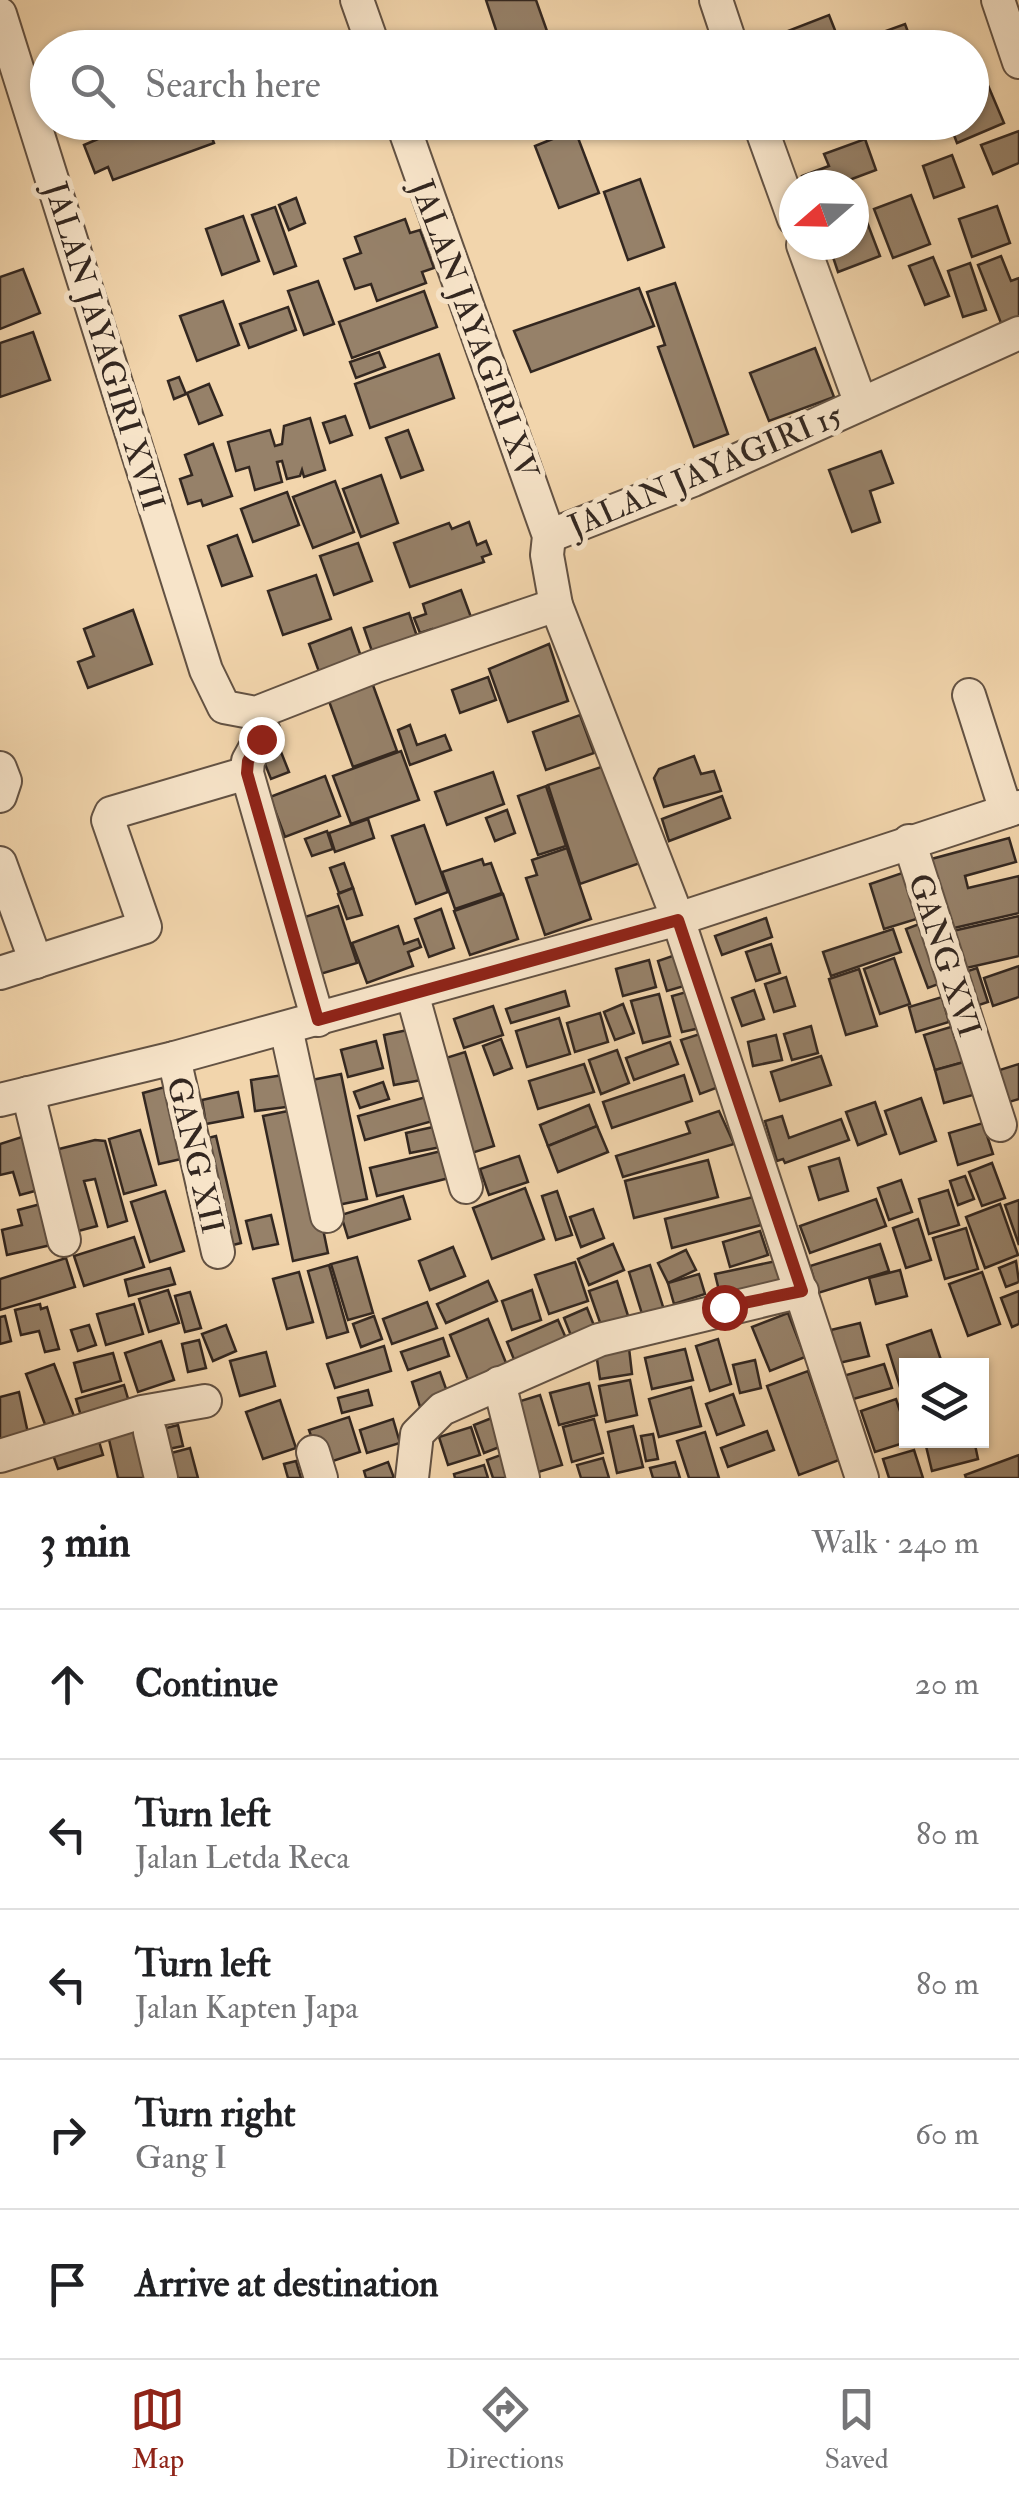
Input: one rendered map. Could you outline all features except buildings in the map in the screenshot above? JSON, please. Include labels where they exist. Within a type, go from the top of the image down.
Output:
[{"type":"street","points":[[357,0],[368,30]]},
{"type":"street","points":[[716,0],[726,30]]},
{"type":"street","points":[[998,0],[1019,62]]},
{"type":"street","name":"JALAN JAYAGIRI XVII","points":[[1,18],[30,110]]},
{"type":"street","name":"JALAN JAYAGIRI XVII","points":[[39,140],[206,670],[224,707],[256,713]]},
{"type":"street","name":"JALAN JAYAGIRI XV","points":[[408,140],[548,536],[547,554],[556,605],[678,920],[862,1478]]},
{"type":"street","points":[[765,140],[779,177]]},
{"type":"street","points":[[809,260],[862,404]]},
{"type":"street","name":"JALAN JAYAGIRI 15","points":[[548,536],[693,480],[1019,333]]},
{"type":"street","points":[[327,1216],[302,1024],[247,773],[248,761],[264,732],[256,713],[376,666],[556,605]]},
{"type":"street","points":[[64,1240],[14,1096],[174,1058],[678,920],[1013,809],[969,694]]},
{"type":"street","points":[[0,768],[4,781],[0,796]]},
{"type":"street","points":[[0,973],[145,927],[108,820],[110,812],[247,773]]},
{"type":"street","name":"GANG XVI","points":[[908,841],[1000,1125]]},
{"type":"street","points":[[0,864],[36,962]]},
{"type":"street","points":[[412,993],[466,1187]]},
{"type":"street","name":"GANG XII","points":[[174,1058],[218,1252]]},
{"type":"street","points":[[412,1478],[418,1434],[432,1416],[499,1383],[630,1330],[802,1291]]},
{"type":"street","points":[[499,1383],[524,1478]]},
{"type":"street","points":[[0,1456],[142,1412],[205,1401]]},
{"type":"street","points":[[150,1432],[162,1478]]},
{"type":"route","points":[[261,739],[248,761],[247,773],[318,1020],[678,920],[802,1291],[724,1307]]}]
